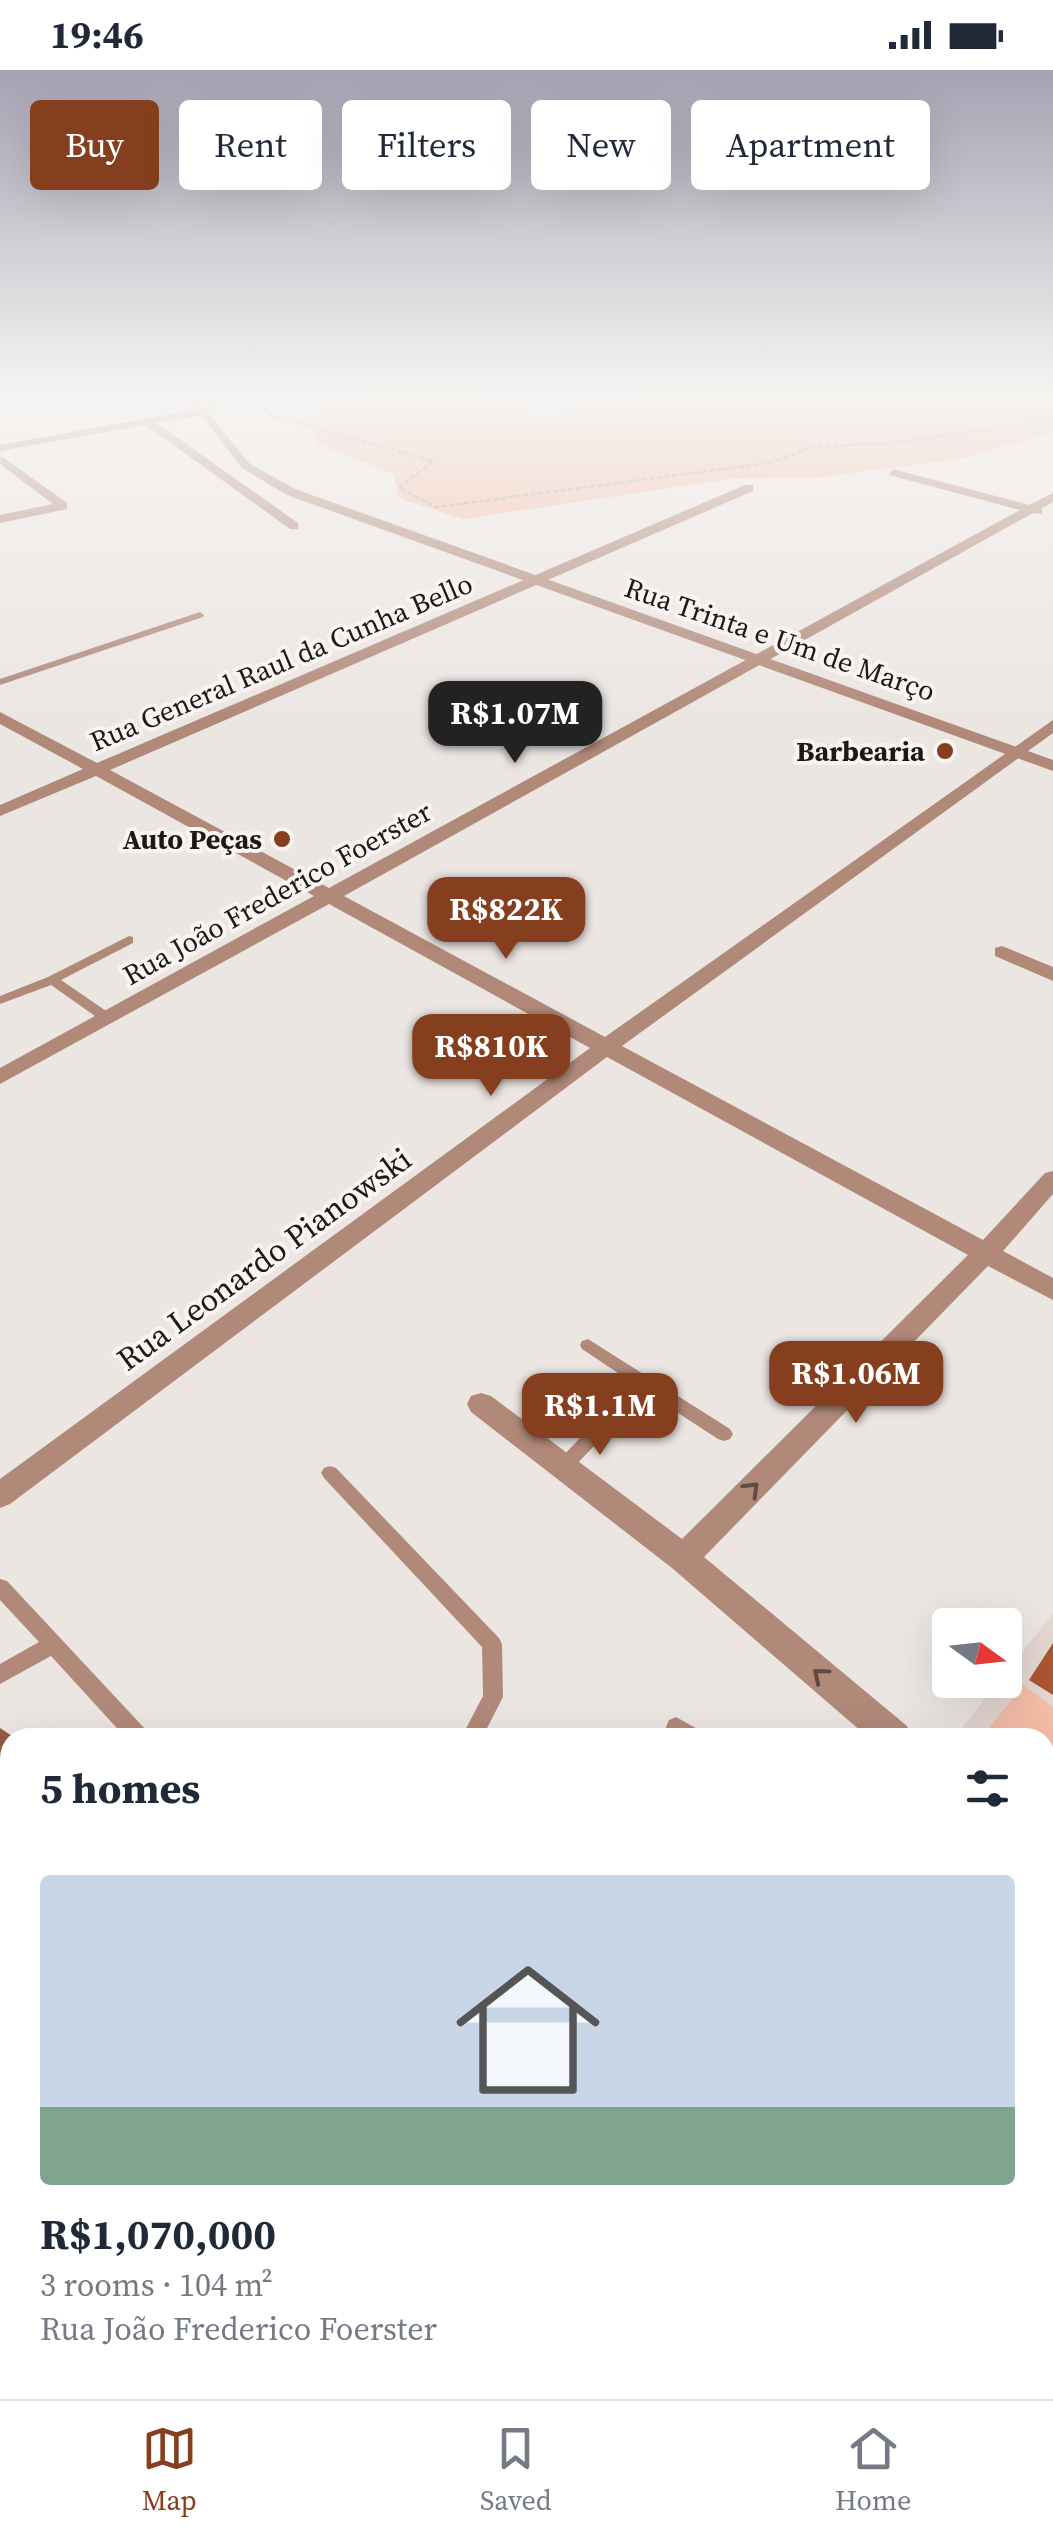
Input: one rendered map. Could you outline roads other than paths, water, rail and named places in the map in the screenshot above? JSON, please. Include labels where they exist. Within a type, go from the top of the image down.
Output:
[{"type":"street","points":[[0,519],[63,506],[56,500]]},
{"type":"street","points":[[257,500],[294,526]]},
{"type":"street","name":"Rua Trinta e Um de Março","points":[[315,500],[530,581],[1053,766]]},
{"type":"street","name":"Rua General Raul da Cunha Bello","points":[[0,811],[721,500]]},
{"type":"street","points":[[995,500],[1053,514]]},
{"type":"street","name":"Rua João Frederico Foerster","points":[[0,1077],[1048,500]]},
{"type":"street","points":[[0,717],[1053,1290]]},
{"type":"street","name":"Rua Leonardo Pianowski","points":[[0,1494],[607,1046],[1053,725]]},
{"type":"street","points":[[1002,952],[1053,975]]},
{"type":"street","points":[[683,1558],[988,1252],[1053,1179]]},
{"type":"street","points":[[481,1404],[683,1558],[883,1728]]},
{"type":"lane","points":[[0,682],[200,614]]},
{"type":"lane","points":[[0,1000],[52,980],[129,940]]},
{"type":"lane","points":[[52,980],[107,1018]]},
{"type":"lane","points":[[588,1345],[724,1434]]},
{"type":"lane","points":[[563,1467],[643,1384]]},
{"type":"lane","points":[[330,1473],[492,1644],[493,1697],[476,1728]]},
{"type":"lane","points":[[0,1587],[131,1728]]},
{"type":"lane","points":[[0,1675],[53,1644]]},
{"type":"place","name":"Barbearia","points":[[945,751]]},
{"type":"place","name":"Auto Peças","points":[[282,839]]}]
